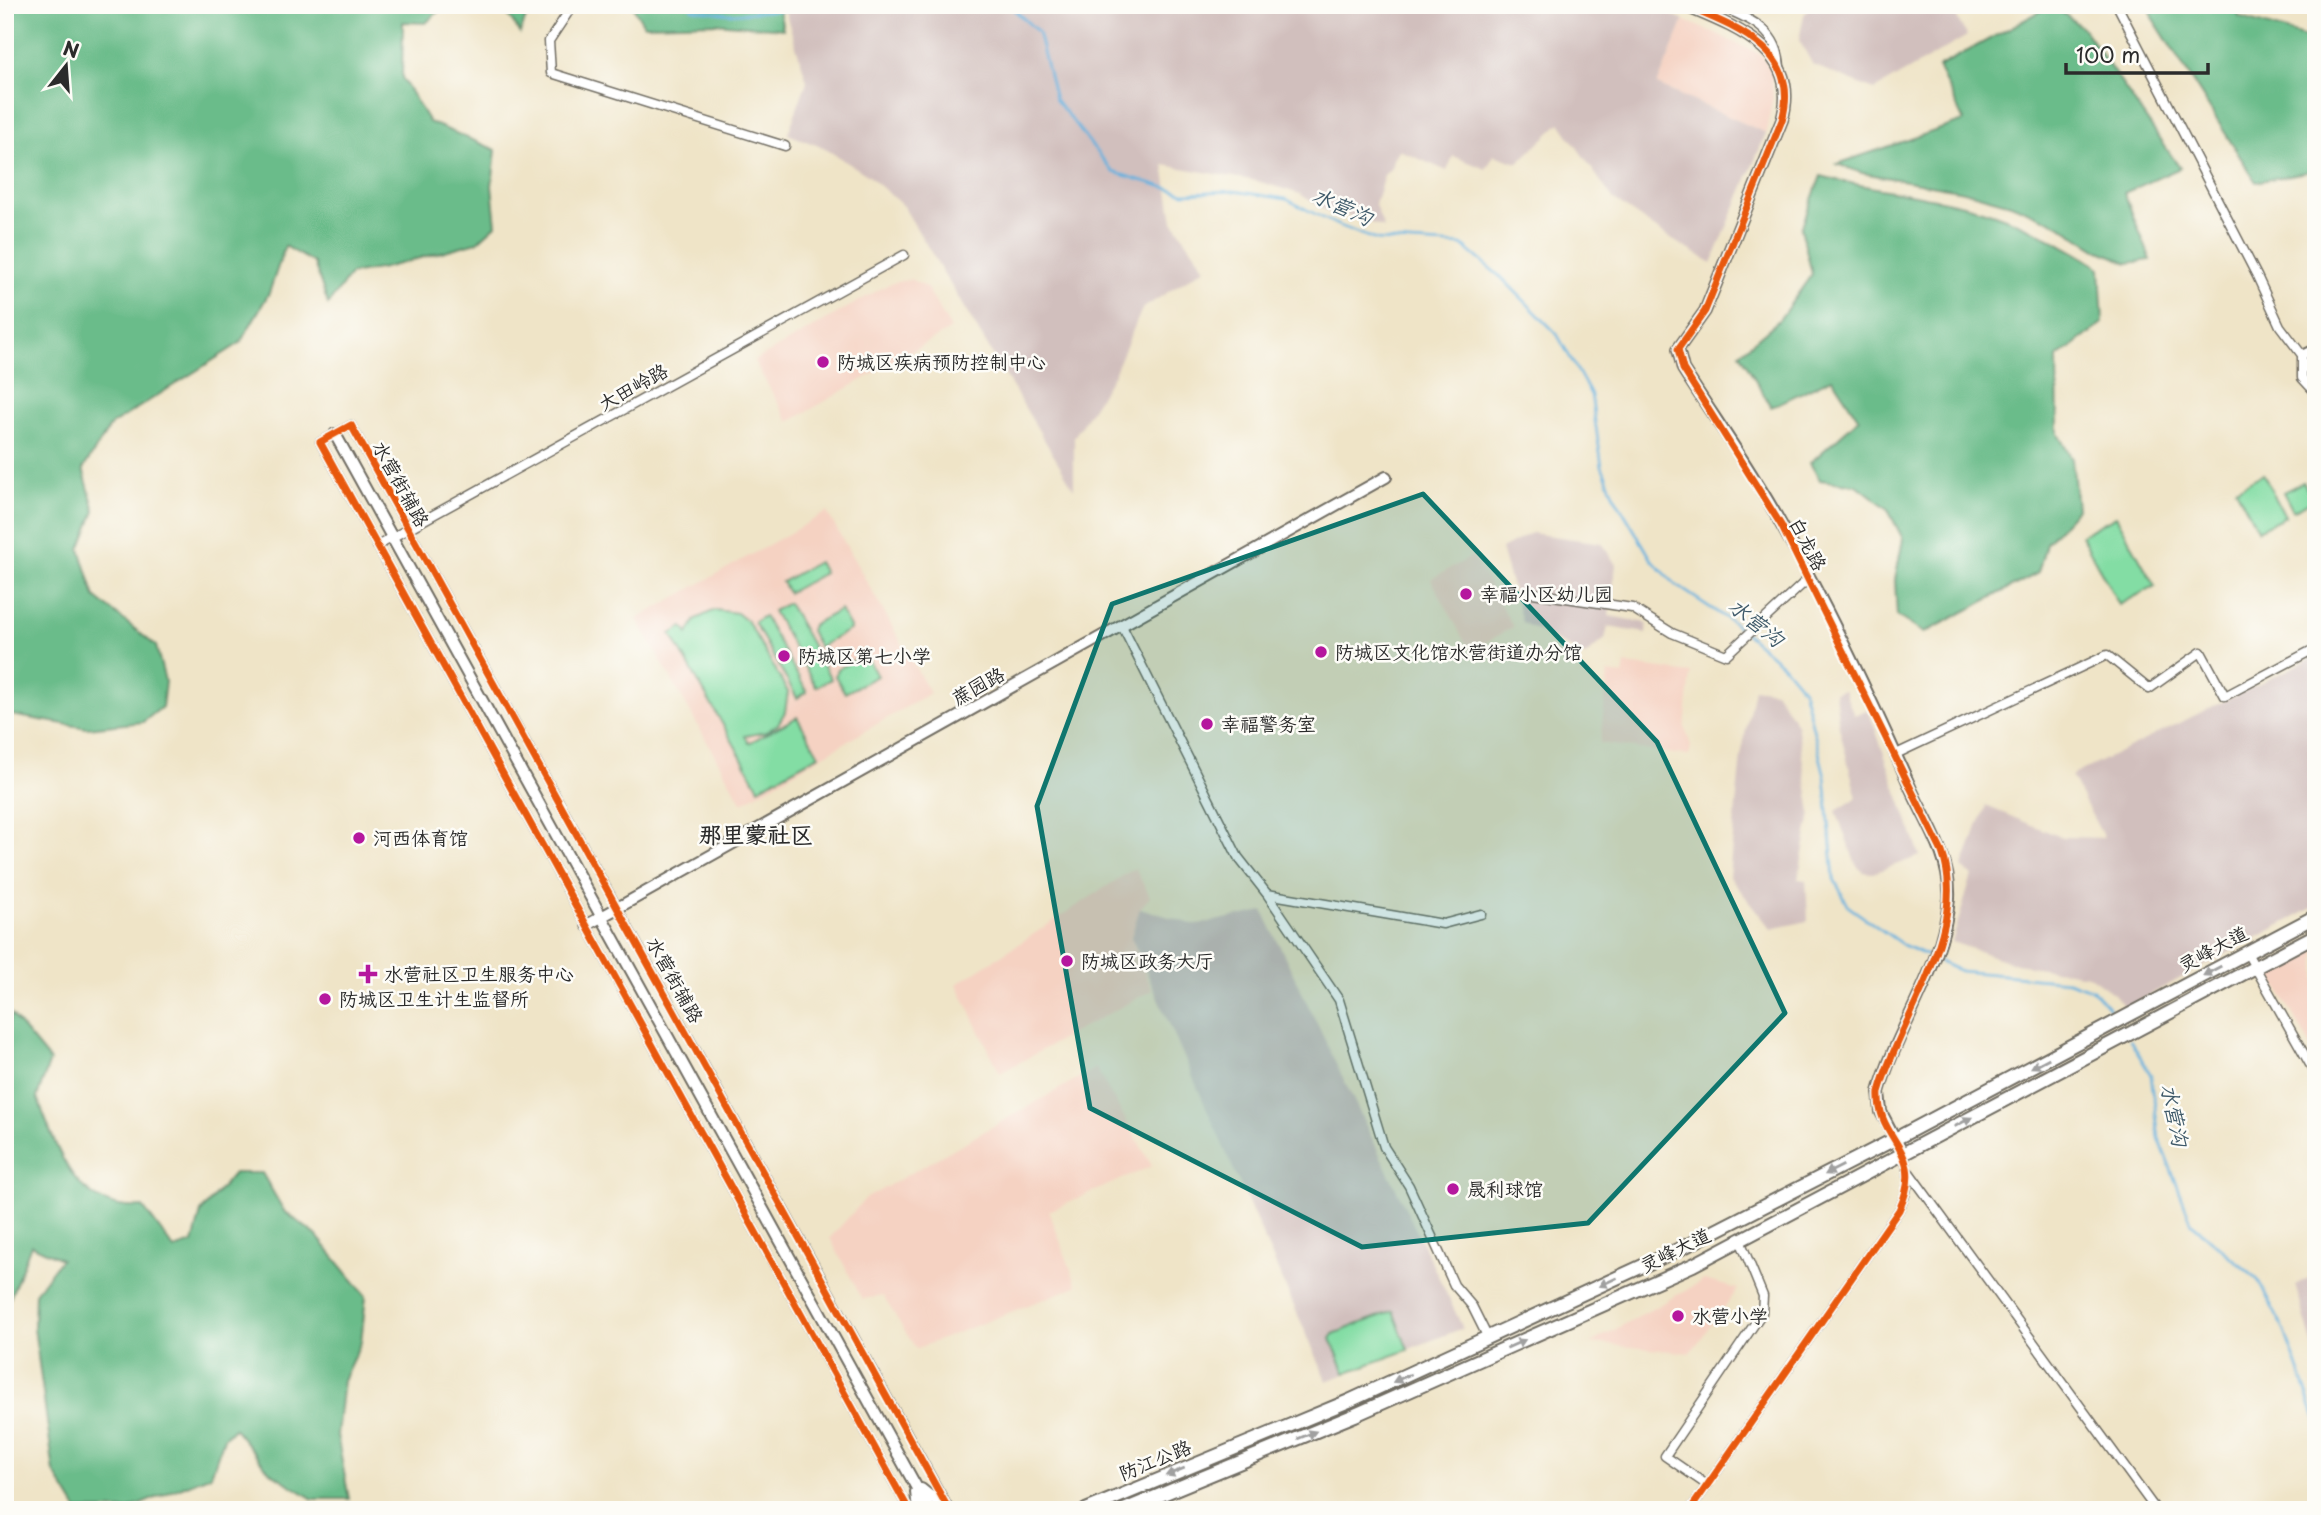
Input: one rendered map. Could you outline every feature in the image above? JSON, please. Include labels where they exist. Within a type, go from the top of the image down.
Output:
[{"type":"main road","name":"灵峰大道","points":[[1238,1446],[1349,1402],[1684,1247],[1895,1139],[2316,916]]},
{"type":"main road","name":"灵峰大道","points":[[1244,1461],[1693,1265],[2316,935]]},
{"type":"main road","name":"防江公路","points":[[1086,1510],[1238,1446]]},
{"type":"main road","name":"防江公路","points":[[1124,1510],[1244,1461]]},
{"type":"street","points":[[573,5],[549,41],[551,73],[785,146]]},
{"type":"street","points":[[1683,5],[1748,36],[1773,56],[1780,67]]},
{"type":"street","points":[[1717,5],[1772,36],[1779,50],[1780,67]]},
{"type":"street","points":[[2117,5],[2258,276],[2280,326],[2302,355],[2302,378],[2316,393]]},
{"type":"street","name":"白龙路","points":[[1780,67],[1786,93],[1782,120],[1704,311],[1678,349],[1683,369],[1781,525],[1809,578],[1896,754],[1945,861],[1949,896],[1941,934],[1929,971],[1880,1092],[1881,1111],[1903,1154]]},
{"type":"street","name":"大田岭路","points":[[377,546],[904,255]]},
{"type":"street","points":[[2302,355],[2316,348]]},
{"type":"street","name":"水营街辅路","points":[[335,434],[351,425],[948,1510]]},
{"type":"street","points":[[909,1510],[320,442],[335,434],[929,1510]]},
{"type":"street","name":"蔗园路","points":[[587,925],[1387,477]]},
{"type":"street","points":[[1533,593],[1632,608],[1672,633],[1726,655],[1809,578]]},
{"type":"street","points":[[1122,625],[1238,857],[1339,1000],[1384,1147],[1409,1186],[1454,1285],[1472,1306],[1488,1338]]},
{"type":"street","points":[[1896,754],[2107,655],[2149,689],[2201,652],[2225,696],[2316,648]]},
{"type":"street","points":[[1266,894],[1443,924],[1481,914]]},
{"type":"street","points":[[2247,953],[2316,1075]]},
{"type":"street","points":[[1903,1154],[1909,1172],[2156,1510]]},
{"type":"street","points":[[1690,1510],[1899,1210],[1908,1191],[1909,1172]]},
{"type":"street","points":[[1707,1485],[1665,1456],[1762,1313],[1763,1296],[1740,1240]]},
{"type":"street","points":[[916,1485],[948,1510]]},
{"type":"street","points":[[916,1485],[918,1510]]},
{"type":"highlighted area","points":[[1423,494],[1657,742],[1785,1013],[1588,1223],[1362,1247],[1090,1108],[1037,806],[1112,604]]},
{"type":"shaded area","points":[[783,5],[1647,5],[1684,20],[1657,85],[1766,133],[1712,263],[1671,239],[1613,199],[1560,123],[1518,163],[1494,155],[1486,169],[1453,156],[1447,171],[1399,150],[1391,168],[1384,175],[1375,205],[1384,228],[1356,217],[1331,214],[1300,194],[1257,181],[1164,165],[1173,221],[1205,268],[1142,309],[1114,374],[1074,437],[1074,489],[903,206],[869,176],[824,148],[788,134],[807,81]]},
{"type":"shaded area","points":[[1810,5],[1950,5],[1967,36],[1874,90],[1813,65],[1799,40],[1804,15]]},
{"type":"shaded area","points":[[1684,20],[1760,54],[1771,70],[1773,98],[1766,133],[1657,85]]},
{"type":"shaded area","name":"防城区疾病预防控制中心","points":[[910,279],[926,287],[951,329],[789,422],[754,361],[889,284]]},
{"type":"shaded area","name":"防城区第七小学","points":[[827,512],[930,693],[742,803],[637,619]]},
{"type":"shaded area","points":[[1531,533],[1602,543],[1616,565],[1609,616],[1647,623],[1646,633],[1608,627],[1605,639],[1585,656],[1522,622],[1501,549]]},
{"type":"shaded area","name":"幸福小区幼儿园","points":[[1473,556],[1513,627],[1470,651],[1431,579]]},
{"type":"shaded area","points":[[2316,656],[2316,906],[2125,1008],[2114,994],[2088,975],[2016,964],[1952,942],[1972,875],[1962,868],[1986,806],[2061,837],[2104,838],[2071,776]]},
{"type":"shaded area","points":[[1625,664],[1691,673],[1685,727],[1691,746],[1689,756],[1600,743],[1608,673],[1623,675]]},
{"type":"shaded area","points":[[1754,688],[1775,691],[1797,724],[1811,813],[1798,879],[1806,880],[1808,921],[1771,929],[1729,876],[1741,756]]},
{"type":"shaded area","points":[[1844,690],[1854,715],[1867,710],[1872,720],[1920,856],[1873,873],[1863,872],[1856,865],[1836,811],[1857,798],[1839,727],[1835,692]]},
{"type":"shaded area","name":"防城区政务大厅","points":[[1135,868],[1150,897],[1140,908],[1131,937],[1152,990],[1000,1073],[957,984]]},
{"type":"shaded area","points":[[1140,908],[1195,925],[1263,911],[1463,1328],[1327,1381],[1131,937]]},
{"type":"shaded area","points":[[2316,948],[2316,1056],[2270,973]]},
{"type":"shaded area","points":[[1096,1068],[1152,1166],[1049,1211],[1077,1286],[916,1349],[883,1296],[862,1299],[830,1238],[865,1199]]},
{"type":"shaded area","points":[[2316,1274],[2316,1357],[2295,1285]]},
{"type":"shaded area","name":"水营小学","points":[[1704,1280],[1738,1289],[1690,1353],[1591,1343]]},
{"type":"green space","points":[[5,5],[445,5],[426,23],[403,22],[402,78],[429,122],[496,150],[492,186],[496,225],[477,242],[384,268],[351,274],[328,304],[314,263],[285,246],[269,293],[240,343],[111,425],[83,469],[95,511],[80,549],[95,597],[156,646],[165,681],[162,707],[143,722],[87,728],[5,714]]},
{"type":"green space","points":[[501,5],[531,5],[520,33]]},
{"type":"green space","points":[[632,5],[778,5],[783,29],[715,23],[644,25]]},
{"type":"green space","points":[[2052,5],[2083,28],[2180,168],[2124,193],[2151,260],[2128,263],[2100,251],[2057,224],[2011,204],[1964,191],[1862,173],[1837,164],[1964,121],[1938,67]]},
{"type":"green space","points":[[2149,5],[2237,5],[2239,17],[2316,40],[2316,170],[2256,182],[2154,20]]},
{"type":"green space","points":[[1821,176],[1978,209],[2014,221],[2067,247],[2100,268],[2103,323],[2057,358],[2058,434],[2072,459],[2077,509],[2046,543],[2038,573],[1924,633],[1897,616],[1895,580],[1903,539],[1887,508],[1857,485],[1820,480],[1810,463],[1859,419],[1832,378],[1771,407],[1740,353],[1779,320],[1812,274],[1801,228]]},
{"type":"green space","points":[[2263,474],[2285,516],[2258,530],[2236,489]]},
{"type":"green space","points":[[2303,482],[2313,500],[2293,511],[2283,492]]},
{"type":"green space","points":[[2116,516],[2155,586],[2119,605],[2081,535]]},
{"type":"green space","points":[[818,562],[824,573],[788,593],[782,582]]},
{"type":"green space","points":[[788,603],[831,679],[816,687],[773,611]]},
{"type":"green space","points":[[715,610],[737,613],[748,622],[788,692],[785,712],[778,724],[766,732],[745,736],[749,743],[797,717],[819,755],[759,788],[671,634],[683,627],[688,634],[696,619]]},
{"type":"green space","points":[[840,610],[851,629],[819,647],[810,631],[812,625]]},
{"type":"green space","points":[[764,616],[807,692],[797,698],[754,622]]},
{"type":"green space","points":[[865,654],[877,676],[845,693],[835,676],[838,669]]},
{"type":"green space","points":[[11,1014],[50,1061],[37,1097],[62,1156],[72,1174],[85,1188],[100,1199],[119,1206],[143,1207],[174,1249],[193,1243],[201,1212],[234,1173],[262,1173],[284,1211],[316,1235],[366,1296],[361,1342],[343,1380],[337,1435],[349,1499],[313,1499],[270,1472],[234,1428],[224,1438],[211,1475],[127,1510],[77,1510],[54,1472],[34,1328],[35,1293],[61,1259],[31,1245],[5,1311],[5,1038]]},
{"type":"green space","points":[[1393,1311],[1408,1350],[1345,1373],[1331,1339],[1333,1334]]},
{"type":"waterway","name":"水营沟","points":[[690,5],[692,9],[729,14],[858,5]]},
{"type":"waterway","name":"水营沟","points":[[1009,5],[1038,32],[1055,99],[1113,172],[1184,193],[1234,191],[1286,199],[1335,224],[1376,240],[1462,245],[1503,279],[1557,334],[1591,395],[1602,466],[1614,496],[1652,560],[1676,585],[1732,622],[1783,665],[1803,689],[1825,776],[1834,879],[1849,907],[1903,945],[1930,957]]},
{"type":"waterway","name":"水营沟","points":[[1936,960],[1960,971],[2068,981],[2093,990],[2116,1016]]},
{"type":"waterway","name":"水营沟","points":[[2130,1040],[2151,1075],[2159,1138],[2192,1224],[2258,1280],[2285,1332],[2316,1419]]},
{"type":"waterway","name":"水营沟","points":[[2309,1510],[2316,1501]]},
{"type":"cycle path","points":[[1683,5],[1723,22],[1760,44],[1773,59],[1782,76],[1786,96],[1782,120],[1705,311],[1678,349],[1683,369],[1781,525],[1942,852],[1948,881],[1947,912],[1940,943],[1879,1092],[1880,1109],[1885,1123],[1905,1159],[1908,1173],[1899,1210],[1690,1510]]},
{"type":"cycle path","points":[[909,1510],[320,442],[351,425],[949,1510]]},
{"type":"place","name":"防城区疾病预防控制中心","points":[[823,362]]},
{"type":"place","name":"幸福小区幼儿园","points":[[1466,594]]},
{"type":"place","name":"防城区文化馆水营街道办分馆","points":[[1321,652]]},
{"type":"place","name":"防城区第七小学","points":[[784,656]]},
{"type":"place","name":"幸福警务室","points":[[1207,724]]},
{"type":"place","name":"河西体育馆","points":[[359,838]]},
{"type":"place","name":"防城区政务大厅","points":[[1067,961]]},
{"type":"place","name":"水营社区卫生服务中心","points":[[368,974]]},
{"type":"place","name":"防城区卫生计生监督所","points":[[325,999]]},
{"type":"place","name":"晟利球馆","points":[[1453,1189]]},
{"type":"place","name":"水营小学","points":[[1678,1316]]},
{"type":"district","name":"那里蒙社区","points":[[756,835]]}]
